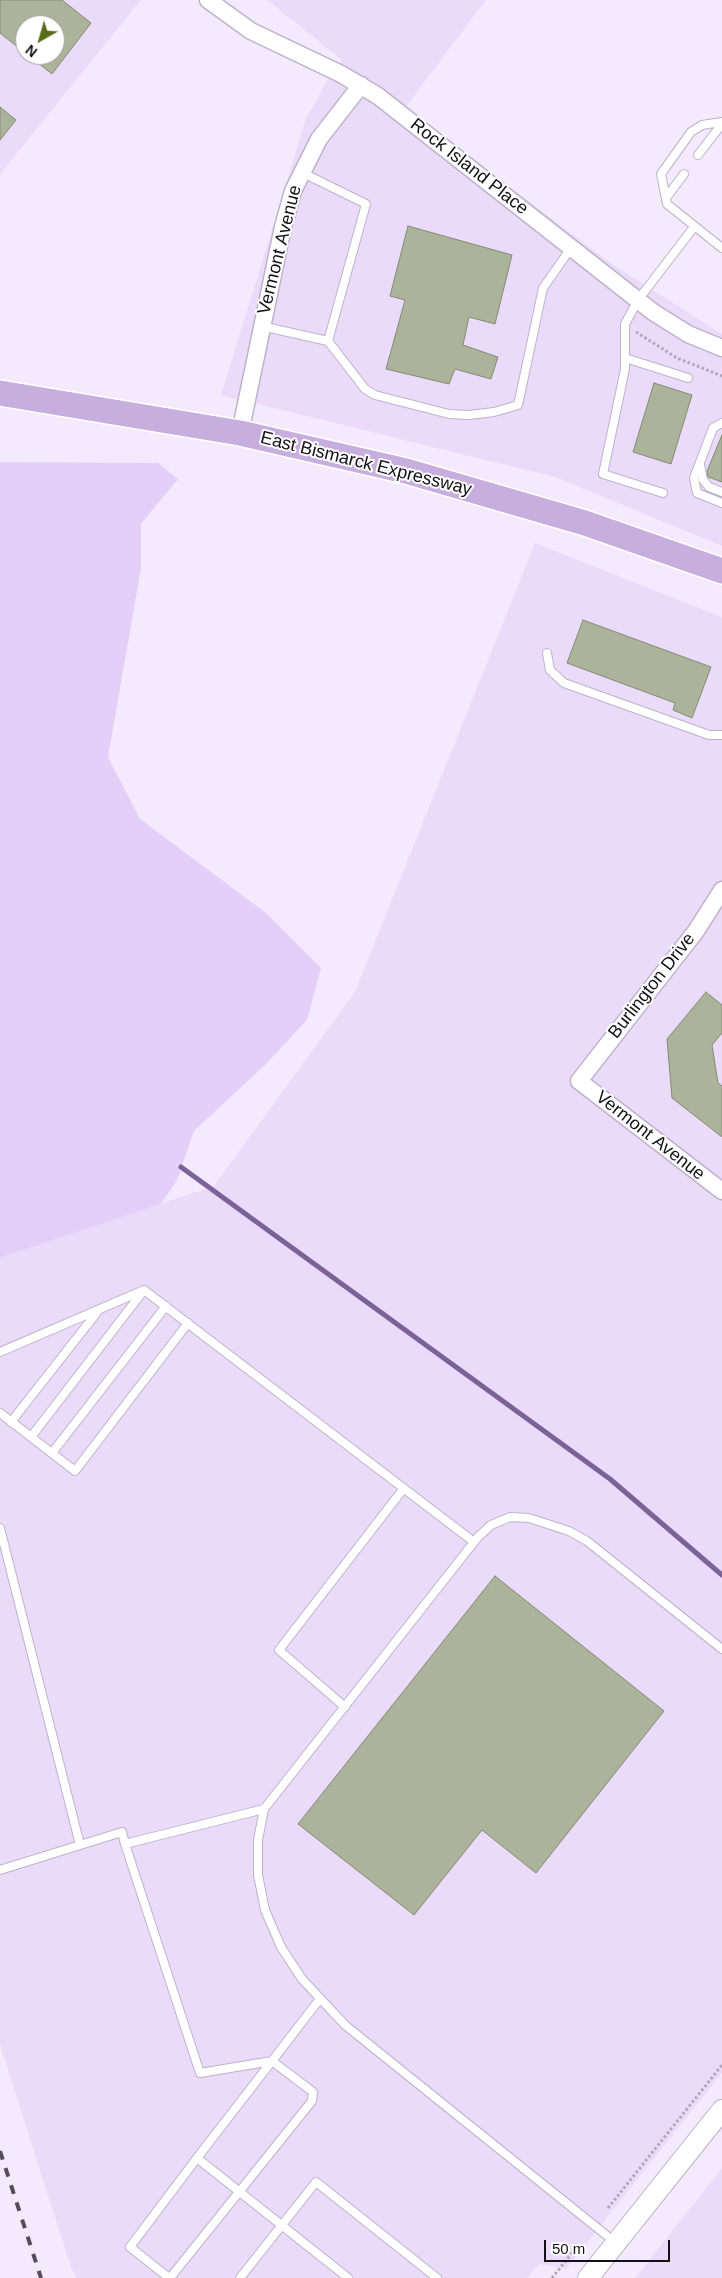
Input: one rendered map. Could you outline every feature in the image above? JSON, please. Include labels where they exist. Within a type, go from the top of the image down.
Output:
[{"type":"main road","name":"East Bismarck Expressway","points":[[0,393],[240,433],[333,454],[474,490],[585,523],[722,571]]},
{"type":"street","name":"Rock Island Place","points":[[208,0],[252,31],[361,85],[400,112],[638,300],[683,331],[722,348]]},
{"type":"street","name":"Vermont Avenue","points":[[240,433],[285,218],[301,172],[322,135],[361,85]]},
{"type":"street","name":"Burlington Drive","points":[[579,1081],[696,931],[722,890]]},
{"type":"street","name":"Vermont Avenue","points":[[579,1081],[722,1191]]},
{"type":"street","points":[[588,2278],[722,2110]]},
{"type":"lane","points":[[698,155],[722,123]]},
{"type":"lane","points":[[722,123],[702,125],[692,132],[661,174],[667,204],[722,248]]},
{"type":"lane","points":[[301,172],[366,204],[328,340]]},
{"type":"lane","points":[[666,198],[684,174]]},
{"type":"lane","points":[[663,493],[603,474],[625,368],[625,324],[638,300],[694,227]]},
{"type":"lane","points":[[261,326],[328,340],[366,389],[375,395],[449,414],[469,415],[494,412],[518,405],[543,288],[572,248]]},
{"type":"lane","points":[[625,358],[688,378]]},
{"type":"lane","points":[[722,422],[713,428],[694,478],[697,493],[722,503]]},
{"type":"lane","points":[[700,463],[703,480],[709,487],[722,492]]},
{"type":"lane","points":[[546,653],[550,670],[564,683],[709,735],[722,734]]},
{"type":"lane","points":[[144,1290],[474,1542]]},
{"type":"lane","points":[[0,1352],[144,1290]]},
{"type":"lane","points":[[31,1437],[144,1290]]},
{"type":"lane","points":[[52,1453],[166,1306]]},
{"type":"lane","points":[[11,1422],[99,1309]]},
{"type":"lane","points":[[0,1413],[75,1471],[188,1323]]},
{"type":"lane","points":[[345,1706],[279,1650],[404,1488]]},
{"type":"lane","points":[[616,2243],[345,2025],[319,2000],[302,1980],[286,1955],[265,1910],[258,1875],[258,1840],[264,1809],[474,1542],[491,1525],[510,1517],[529,1518],[569,1531],[587,1541],[722,1649]]},
{"type":"lane","points":[[0,1528],[80,1845]]},
{"type":"lane","points":[[125,1844],[264,1809]]},
{"type":"lane","points":[[0,1870],[122,1832],[200,2073],[272,2061],[313,2092],[312,2101],[170,2278],[130,2247],[197,2158],[272,2061],[319,2000]]},
{"type":"lane","points":[[197,2158],[348,2278]]},
{"type":"lane","points":[[240,2278],[316,2182],[437,2278]]},
{"type":"path","points":[[625,324],[677,358],[722,376]]},
{"type":"path","points":[[608,2208],[722,2066]]},
{"type":"path","points":[[552,2278],[580,2244]]},
{"type":"shaded area","points":[[0,0],[141,0],[0,174]]},
{"type":"shaded area","points":[[267,0],[486,0],[405,108],[612,264],[722,334],[722,546],[555,477],[221,395],[306,119],[329,77],[342,60]]},
{"type":"shaded area","points":[[0,462],[158,463],[178,479],[141,524],[141,568],[108,757],[140,819],[266,913],[321,968],[307,1020],[265,1065],[194,1131],[177,1180],[161,1204],[0,1258]]},
{"type":"shaded area","points":[[535,543],[722,617],[722,2073],[566,2269],[539,2264],[527,2278],[77,2278],[71,2267],[0,2045],[0,1258],[214,1186],[355,992]]},
{"type":"shaded area","points":[[722,2168],[722,2278],[635,2278]]},
{"type":"building","points":[[0,0],[62,0],[91,23],[65,57],[65,15],[15,15],[15,45],[0,33]]},
{"type":"building","points":[[41,65],[59,65],[52,74]]},
{"type":"building","points":[[0,107],[16,120],[0,140]]},
{"type":"building","points":[[408,226],[512,255],[495,324],[469,317],[463,345],[498,357],[491,379],[455,369],[449,384],[386,369],[405,300],[390,296]]},
{"type":"building","points":[[654,383],[692,395],[671,464],[633,452]]},
{"type":"building","points":[[722,435],[722,482],[708,477],[707,471]]},
{"type":"building","points":[[583,620],[711,667],[692,718],[673,710],[675,703],[567,663]]},
{"type":"building","points":[[706,992],[722,1005],[722,1033],[712,1045],[718,1083],[722,1086],[722,1137],[672,1098],[667,1039]]},
{"type":"building","points":[[495,1576],[664,1711],[536,1873],[482,1830],[414,1915],[298,1824]]},
{"type":"waterway","points":[[181,1167],[610,1479],[722,1575]]},
{"type":"railway","points":[[0,2151],[41,2278]]}]
